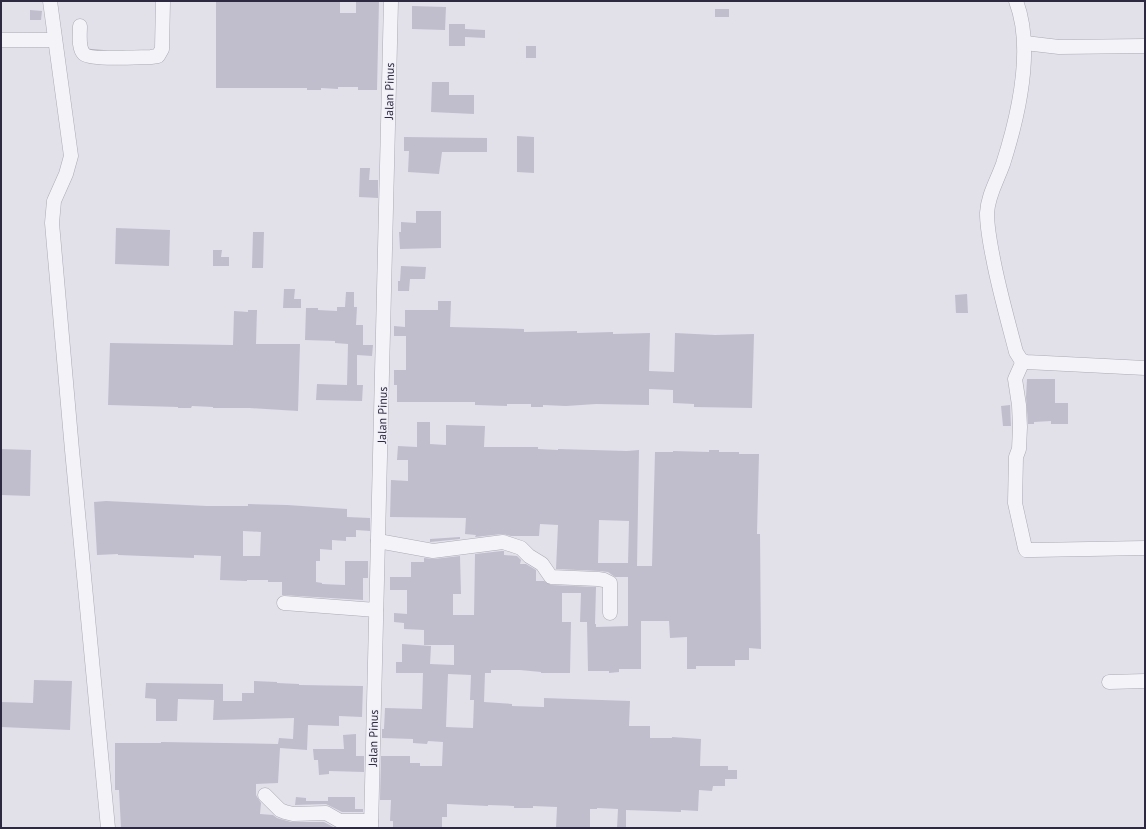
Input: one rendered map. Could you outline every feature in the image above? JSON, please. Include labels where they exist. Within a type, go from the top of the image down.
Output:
[{"type":"street","points":[[50,1],[71,156],[66,174],[54,201],[52,223],[72,458],[108,828]]},
{"type":"street","points":[[80,26],[80,48],[86,56],[158,56],[162,49],[163,1]]},
{"type":"street","name":"Jalan Pinus","points":[[371,824],[392,1]]},
{"type":"street","points":[[1016,1],[1019,8],[1025,43],[1018,109],[1002,165],[990,196],[987,213],[989,237],[997,280],[1016,352],[1023,362]]},
{"type":"street","points":[[1,40],[55,40]]},
{"type":"street","points":[[1025,43],[1059,47],[1145,46]]},
{"type":"street","points":[[1023,362],[1145,368]]},
{"type":"street","points":[[1023,362],[1015,379],[1019,405],[1020,427],[1019,449],[1016,457],[1015,503],[1026,550],[1145,548]]},
{"type":"street","points":[[378,541],[433,551],[503,542],[521,548],[529,556],[542,564],[551,577],[598,579],[610,583],[610,613]]},
{"type":"street","points":[[284,603],[376,610]]},
{"type":"street","points":[[1109,682],[1145,682]]},
{"type":"street","points":[[265,795],[280,810],[285,812],[293,814],[326,813],[340,821],[371,824]]},
{"type":"building","points":[[216,1],[340,1],[340,13],[356,13],[356,1],[379,1],[377,90],[358,90],[358,87],[338,87],[338,89],[321,88],[321,90],[307,90],[307,88],[216,88]]},
{"type":"building","points":[[412,6],[446,7],[445,30],[412,29]]},
{"type":"building","points":[[715,9],[729,9],[729,17],[715,17]]},
{"type":"building","points":[[30,10],[42,11],[41,20],[30,20]]},
{"type":"building","points":[[449,24],[465,24],[465,29],[485,30],[485,38],[465,37],[465,46],[449,46]]},
{"type":"building","points":[[526,46],[536,46],[536,58],[526,58]]},
{"type":"building","points":[[432,82],[449,82],[449,95],[474,95],[474,114],[431,112]]},
{"type":"building","points":[[517,136],[534,137],[534,173],[517,172]]},
{"type":"building","points":[[404,137],[487,138],[487,152],[442,152],[439,174],[408,172],[409,151],[404,151]]},
{"type":"building","points":[[360,168],[370,168],[369,180],[378,180],[378,198],[359,197]]},
{"type":"building","points":[[416,211],[441,211],[441,248],[400,249],[399,232],[401,232],[401,222],[416,223]]},
{"type":"building","points":[[116,228],[170,230],[169,266],[115,264]]},
{"type":"building","points":[[253,232],[264,232],[263,268],[252,268]]},
{"type":"building","points":[[213,250],[222,250],[221,257],[229,257],[229,266],[213,266]]},
{"type":"building","points":[[401,266],[426,267],[425,279],[410,279],[409,291],[398,291]]},
{"type":"building","points":[[284,289],[295,289],[294,299],[301,299],[301,308],[283,308]]},
{"type":"building","points":[[346,292],[354,292],[354,307],[357,307],[356,325],[363,325],[363,345],[373,345],[372,356],[357,355],[357,385],[363,385],[362,401],[316,400],[317,384],[347,385],[348,344],[335,343],[335,341],[305,340],[306,308],[337,311],[337,307],[345,307]]},
{"type":"building","points":[[967,294],[968,313],[956,313],[955,295]]},
{"type":"building","points":[[438,301],[451,301],[450,327],[524,329],[524,332],[577,331],[577,333],[613,332],[613,334],[650,333],[649,371],[674,372],[675,333],[715,335],[754,334],[752,408],[694,407],[694,404],[673,403],[673,390],[649,389],[649,405],[596,404],[566,406],[543,405],[543,407],[531,407],[531,404],[507,404],[507,406],[475,405],[475,402],[397,402],[397,385],[394,385],[394,370],[406,370],[406,336],[394,336],[394,326],[405,327],[405,310],[438,310]]},
{"type":"building","points":[[248,310],[257,310],[256,344],[300,344],[298,411],[192,406],[191,408],[178,408],[108,405],[110,343],[233,345],[234,311],[248,312]]},
{"type":"building","points":[[1027,379],[1055,379],[1055,403],[1068,403],[1068,424],[1051,424],[1051,421],[1034,422],[1034,424],[1028,424],[1026,397]]},
{"type":"building","points":[[1010,405],[1011,426],[1003,426],[1001,406]]},
{"type":"building","points":[[417,422],[430,422],[430,444],[446,445],[446,425],[485,426],[484,447],[538,447],[538,449],[558,450],[639,450],[637,566],[652,566],[655,452],[709,452],[709,450],[719,450],[719,452],[739,452],[739,454],[759,454],[757,534],[760,534],[761,649],[749,648],[749,660],[735,660],[735,666],[696,666],[696,669],[687,669],[687,637],[670,638],[669,621],[641,621],[641,669],[619,669],[619,672],[609,673],[609,671],[588,671],[587,622],[580,622],[581,593],[562,593],[562,622],[571,622],[570,673],[491,670],[491,673],[485,673],[484,702],[512,704],[512,706],[544,707],[544,698],[630,701],[629,726],[650,726],[650,738],[672,737],[701,739],[700,766],[728,766],[728,770],[737,770],[737,779],[725,779],[725,786],[713,786],[712,791],[699,790],[698,811],[681,810],[681,812],[626,810],[626,828],[617,828],[618,809],[590,809],[590,828],[556,828],[557,807],[533,806],[533,808],[514,808],[514,806],[447,804],[447,817],[442,817],[442,828],[393,827],[393,821],[390,821],[391,800],[380,800],[381,756],[410,756],[410,763],[420,763],[420,766],[442,766],[443,742],[428,741],[427,744],[413,743],[413,739],[382,738],[385,708],[422,709],[423,673],[396,673],[396,662],[402,662],[402,644],[431,646],[430,664],[454,665],[454,645],[424,645],[424,630],[404,629],[404,623],[394,622],[394,613],[407,614],[407,590],[390,590],[390,577],[411,577],[411,562],[424,562],[424,558],[434,559],[460,556],[461,594],[453,594],[453,615],[474,615],[475,554],[504,551],[504,555],[517,556],[521,560],[520,564],[526,564],[536,570],[536,581],[544,581],[551,585],[596,587],[596,627],[628,626],[628,577],[615,577],[608,572],[599,571],[556,569],[558,525],[540,524],[539,536],[511,536],[502,534],[475,537],[476,535],[465,534],[466,518],[390,517],[391,480],[408,481],[408,460],[397,460],[398,446],[417,447]],"holes":[[[599,520],[629,521],[628,563],[598,563]],[[448,674],[471,675],[470,700],[474,700],[473,728],[446,727]]]},
{"type":"building","points":[[1,449],[31,450],[30,496],[1,495]]},
{"type":"building","points":[[106,501],[207,506],[248,506],[248,504],[287,505],[347,509],[347,517],[370,518],[370,531],[356,530],[356,537],[346,537],[346,541],[332,540],[332,550],[320,549],[320,561],[316,561],[316,582],[322,584],[345,585],[345,561],[368,561],[368,578],[363,578],[363,600],[282,595],[282,582],[268,582],[268,580],[220,580],[221,556],[194,555],[194,558],[118,554],[97,555],[94,502]],"holes":[[[243,531],[261,532],[260,556],[243,556]]]},
{"type":"building","points":[[460,537],[460,539],[430,542],[430,539]]},
{"type":"building","points":[[34,680],[72,681],[70,730],[1,727],[1,702],[33,703]]},
{"type":"building","points":[[254,681],[299,685],[363,686],[362,717],[339,716],[339,726],[308,725],[307,750],[280,748],[278,783],[256,784],[256,795],[261,803],[260,814],[273,815],[277,818],[291,822],[324,822],[335,828],[121,828],[119,790],[115,790],[115,743],[161,742],[278,744],[279,738],[293,739],[294,718],[213,720],[214,700],[178,699],[177,721],[156,721],[156,699],[145,698],[146,683],[223,684],[223,701],[242,701],[242,693],[254,693]]},
{"type":"building","points":[[356,734],[356,756],[364,756],[364,772],[329,771],[329,774],[319,775],[318,760],[314,760],[313,749],[344,749],[343,735]]},
{"type":"building","points":[[296,797],[306,798],[306,801],[328,801],[328,797],[355,797],[355,809],[363,809],[363,812],[342,812],[326,804],[295,805]]}]
